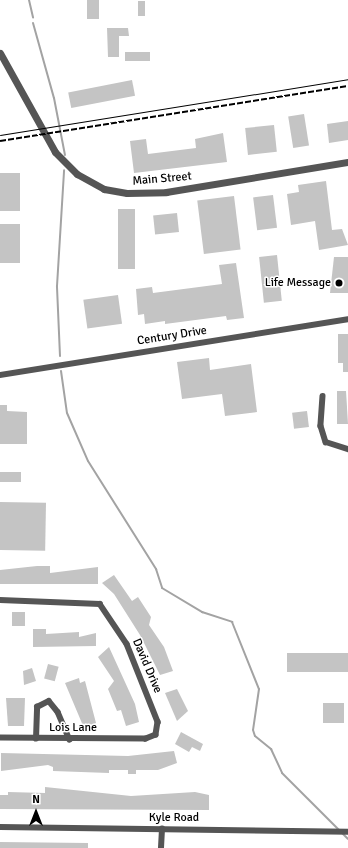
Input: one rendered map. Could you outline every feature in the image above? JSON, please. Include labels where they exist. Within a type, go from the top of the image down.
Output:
[{"type":"street","name":"Main Street","points":[[0,53],[55,152],[77,174],[104,189],[127,193],[166,192],[348,162]]},
{"type":"street","name":"Century Drive","points":[[0,375],[348,320]]},
{"type":"street","points":[[323,396],[321,426],[326,442],[348,449]]},
{"type":"street","name":"David Drive","points":[[0,600],[100,604],[127,644],[157,717],[156,735],[146,739]]},
{"type":"street","points":[[36,739],[37,707],[48,701],[58,712],[70,740]]},
{"type":"street","name":"Lois Lane","points":[[0,738],[70,740],[146,739]]},
{"type":"street","name":"Kyle Road","points":[[0,827],[348,832]]},
{"type":"street","points":[[161,848],[162,829]]},
{"type":"building","points":[[87,0],[99,0],[99,19],[87,19]]},
{"type":"building","points":[[138,1],[145,1],[145,16],[138,16]]},
{"type":"building","points":[[107,28],[128,28],[129,36],[119,36],[119,57],[108,57]]},
{"type":"building","points":[[125,52],[150,52],[150,61],[125,61]]},
{"type":"building","points":[[132,80],[135,96],[71,108],[68,92]]},
{"type":"building","points":[[304,114],[309,146],[293,148],[288,117]]},
{"type":"building","points":[[348,121],[348,140],[329,143],[327,124]]},
{"type":"building","points":[[274,125],[277,152],[248,155],[245,128]]},
{"type":"building","points":[[223,133],[227,162],[134,173],[130,141],[146,139],[148,154],[196,148],[195,139]]},
{"type":"building","points":[[0,173],[20,173],[20,211],[0,211]]},
{"type":"building","points":[[326,181],[332,230],[342,229],[348,245],[319,250],[315,221],[291,225],[287,194],[299,192],[298,185]]},
{"type":"building","points":[[273,195],[277,228],[257,230],[253,197]]},
{"type":"building","points":[[234,196],[241,250],[204,254],[197,201]]},
{"type":"building","points":[[118,209],[135,209],[135,269],[118,269]]},
{"type":"building","points":[[177,213],[179,232],[155,234],[153,216]]},
{"type":"building","points":[[0,224],[20,224],[20,263],[0,263]]},
{"type":"building","points":[[277,255],[282,301],[264,303],[259,257]]},
{"type":"building","name":"Life Message","points":[[334,257],[348,257],[348,293],[330,293]]},
{"type":"building","points":[[236,263],[244,318],[227,320],[226,316],[165,324],[165,321],[145,324],[144,314],[138,315],[136,289],[152,287],[153,293],[222,284],[219,265]]},
{"type":"building","points":[[118,295],[122,324],[87,329],[83,300]]},
{"type":"building","points":[[338,334],[348,334],[348,372],[343,372],[343,363],[338,363]]},
{"type":"building","points":[[209,358],[210,370],[251,364],[257,412],[225,416],[222,394],[182,399],[177,362]]},
{"type":"building","points":[[337,391],[346,391],[348,424],[337,424]]},
{"type":"building","points":[[0,405],[7,405],[7,411],[27,412],[27,444],[0,444]]},
{"type":"building","points":[[307,411],[309,427],[294,429],[292,413]]},
{"type":"building","points":[[0,472],[21,472],[21,482],[0,482]]},
{"type":"building","points":[[0,502],[46,503],[45,551],[0,550]]},
{"type":"building","points":[[50,566],[50,573],[98,567],[98,584],[0,584],[0,570]]},
{"type":"building","points":[[114,575],[132,601],[138,597],[151,617],[149,625],[164,647],[173,671],[160,675],[140,635],[114,594],[102,583]]},
{"type":"building","points":[[12,612],[25,612],[25,626],[12,626]]},
{"type":"building","points":[[33,629],[46,629],[46,634],[79,632],[79,637],[96,633],[96,646],[33,647]]},
{"type":"building","points":[[109,647],[135,704],[139,722],[126,726],[121,710],[117,711],[108,689],[114,681],[98,657]]},
{"type":"building","points":[[287,653],[348,653],[348,672],[287,672]]},
{"type":"building","points":[[48,664],[59,667],[55,681],[44,678]]},
{"type":"building","points":[[32,668],[36,681],[24,685],[23,671]]},
{"type":"building","points":[[79,678],[80,683],[85,681],[96,723],[84,728],[65,683]]},
{"type":"building","points":[[177,689],[188,711],[177,721],[165,693]]},
{"type":"building","points":[[6,698],[25,698],[24,726],[8,726]]},
{"type":"building","points":[[323,703],[344,703],[344,723],[323,723]]},
{"type":"building","points":[[181,732],[203,744],[200,751],[192,747],[189,752],[175,744]]},
{"type":"building","points":[[174,751],[177,763],[158,770],[136,770],[136,774],[128,774],[128,770],[109,770],[109,773],[53,771],[53,767],[48,765],[1,771],[1,753],[128,756]]},
{"type":"building","points":[[45,787],[131,796],[195,792],[209,795],[209,810],[0,809],[0,795],[8,795],[8,792],[45,793]]},
{"type":"building","points":[[0,842],[88,843],[88,848],[0,848]]},
{"type":"waterway","points":[[29,0],[33,18]]},
{"type":"waterway","points":[[33,23],[54,98],[65,155]]},
{"type":"waterway","points":[[60,356],[57,286],[64,170]]},
{"type":"waterway","points":[[61,371],[67,413],[88,461],[156,569],[162,588],[202,612],[232,622],[259,689],[253,730],[255,736],[271,749],[282,773],[348,839]]},
{"type":"tram line","points":[[0,135],[348,79]]},
{"type":"railway","points":[[0,141],[348,86]]},
{"type":"place","name":"Life Message","points":[[339,283]]}]
